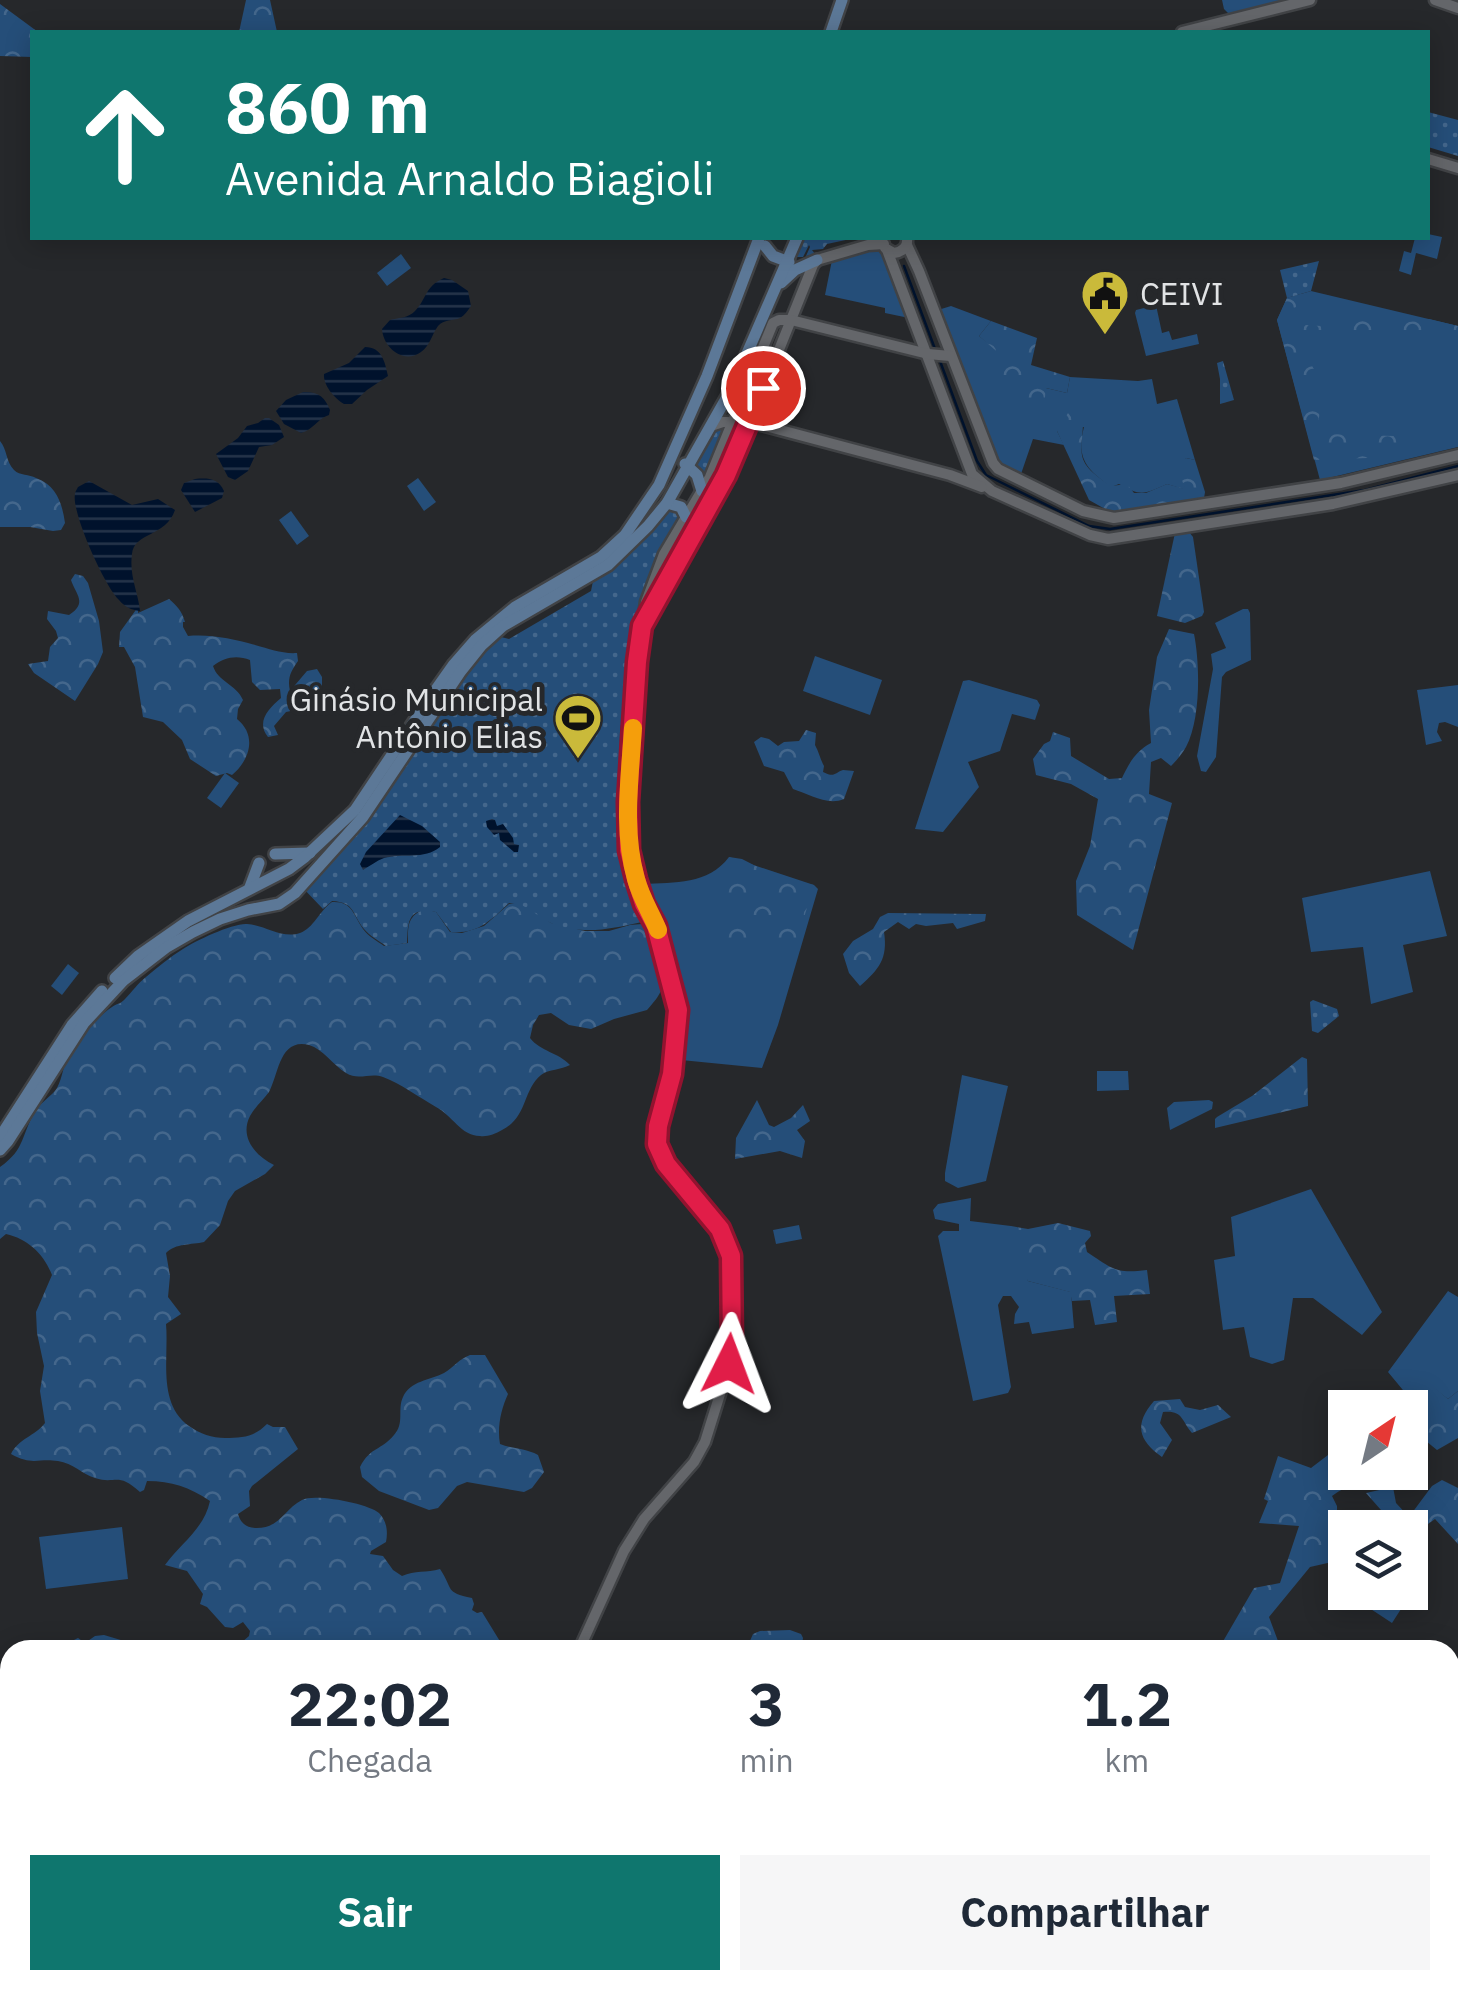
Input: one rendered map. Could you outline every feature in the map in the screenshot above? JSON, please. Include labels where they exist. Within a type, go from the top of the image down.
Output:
[{"type":"main road","points":[[824,30],[834,0]]},
{"type":"main road","points":[[832,30],[842,0]]},
{"type":"main road","points":[[1190,30],[1310,0]]},
{"type":"main road","points":[[1435,0],[1458,8]]},
{"type":"main road","points":[[1430,160],[1458,168]]},
{"type":"main road","points":[[762,240],[773,256],[812,262]]},
{"type":"main road","points":[[762,240],[778,252],[795,243]]},
{"type":"main road","points":[[0,1137],[72,1025],[96,996],[138,956],[188,921],[289,869],[310,852],[355,810],[432,695],[475,640],[515,607],[601,557],[625,535],[660,485],[762,240]]},
{"type":"main road","points":[[764,312],[786,276],[812,262],[868,245],[885,244],[898,253],[908,240]]},
{"type":"main road","points":[[908,240],[992,463],[1083,511],[1114,518],[1341,482],[1458,455]]},
{"type":"main road","points":[[642,626],[733,460],[764,312],[795,243]]},
{"type":"main road","points":[[885,244],[972,474],[992,491]]},
{"type":"main road","points":[[582,1640],[615,1567],[644,1519],[699,1455],[721,1393],[732,1344],[728,1244],[666,1164],[657,1144],[672,1074],[678,1010],[656,926],[640,892],[629,850],[628,802],[642,626],[646,602],[668,547],[719,455],[756,406],[812,262]]},
{"type":"main road","points":[[0,1150],[84,1024],[122,981],[193,932],[220,918],[279,904],[301,888],[364,816],[481,646],[504,626],[608,565],[632,544],[666,503],[771,327],[780,320],[791,320],[950,356]]},
{"type":"main road","points":[[905,348],[916,338],[917,328]]},
{"type":"main road","points":[[711,426],[741,422],[950,475],[1090,535],[1108,539],[1333,504],[1458,475]]},
{"type":"main road","points":[[676,448],[680,459],[697,475],[702,491]]},
{"type":"main road","points":[[719,455],[733,460]]},
{"type":"main road","points":[[950,475],[972,474],[989,456]]},
{"type":"main road","points":[[666,503],[677,504],[686,518]]},
{"type":"main road","points":[[668,547],[681,555]]},
{"type":"main road","points":[[275,854],[310,852]]},
{"type":"main road","points":[[246,892],[260,863]]},
{"type":"main road","points":[[289,869],[297,874],[301,888]]},
{"type":"main road","points":[[266,879],[279,904]]},
{"type":"green space","points":[[246,0],[270,0],[277,30],[239,30]]},
{"type":"green space","points":[[1222,0],[1292,0],[1229,14]]},
{"type":"green space","points":[[0,4],[35,30],[30,30],[30,57],[0,56]]},
{"type":"green space","points":[[1430,113],[1458,120],[1458,156],[1430,148]]},
{"type":"green space","points":[[1430,234],[1442,237],[1437,259],[1416,253],[1411,275],[1399,271],[1404,251],[1411,253],[1414,240],[1430,240]]},
{"type":"green space","points":[[802,240],[846,240],[812,250],[815,254],[806,256],[809,245],[803,257],[793,257]]},
{"type":"green space","points":[[876,249],[884,253],[909,318],[885,313],[885,308],[825,295],[832,260]]},
{"type":"green space","points":[[401,254],[411,268],[387,286],[377,273]]},
{"type":"green space","points":[[1319,261],[1311,291],[1287,298],[1280,270]]},
{"type":"green space","points":[[1311,291],[1458,326],[1458,447],[1320,480],[1277,320],[1287,298]]},
{"type":"green space","points":[[1301,294],[1290,316],[1294,324],[1302,327],[1321,326],[1347,317],[1395,324],[1429,319],[1458,326],[1458,341],[1434,334],[1408,334],[1356,342],[1337,338],[1319,341],[1310,362],[1317,375],[1316,387],[1323,395],[1319,421],[1322,430],[1326,434],[1394,436],[1401,439],[1401,447],[1367,458],[1314,460],[1277,320],[1287,298]]},
{"type":"green space","points":[[1156,305],[1162,333],[1169,331],[1172,340],[1197,334],[1199,344],[1146,356],[1135,313]]},
{"type":"green space","points":[[951,306],[991,321],[979,336],[1046,388],[1067,393],[1070,377],[1152,379],[1157,404],[1177,399],[1195,460],[1186,458],[1179,468],[1186,490],[1167,484],[1143,493],[1119,484],[1111,487],[1085,462],[1081,447],[1084,427],[1057,431],[1064,445],[1033,439],[1021,474],[1009,472],[995,460],[938,310]]},
{"type":"green space","points":[[991,321],[1037,338],[1031,365],[1070,377],[1067,393],[1046,388],[1044,406],[1005,398],[996,382],[1009,362],[979,336]]},
{"type":"green space","points":[[1223,361],[1234,400],[1220,404],[1217,363]]},
{"type":"green space","points":[[1075,409],[1083,414],[1084,462],[1111,486],[1127,484],[1134,493],[1146,493],[1167,484],[1185,489],[1178,468],[1186,458],[1195,460],[1204,498],[1114,514],[1089,500],[1057,431]]},
{"type":"green space","points":[[727,426],[703,479],[691,466],[711,430]]},
{"type":"green space","points":[[0,441],[14,470],[43,481],[54,490],[64,516],[61,530],[0,527]]},
{"type":"green space","points":[[418,478],[436,502],[424,511],[407,486]]},
{"type":"green space","points":[[672,506],[682,514],[654,569],[633,630],[620,732],[618,836],[642,922],[608,929],[576,929],[553,924],[527,908],[509,903],[483,925],[460,932],[451,932],[436,912],[420,912],[411,917],[407,943],[386,946],[366,932],[345,904],[332,901],[323,909],[303,888],[489,647],[591,591],[593,581],[652,531]]},
{"type":"green space","points":[[291,511],[309,536],[297,545],[279,520]]},
{"type":"green space","points":[[1189,532],[1193,537],[1204,612],[1185,623],[1157,616],[1175,533]]},
{"type":"green space","points":[[75,574],[88,583],[103,652],[75,701],[34,673],[28,664],[48,661],[50,647],[58,638],[47,619],[48,611],[69,615],[78,607],[71,580]]},
{"type":"green space","points":[[169,599],[182,615],[188,636],[222,638],[297,653],[298,661],[289,678],[290,691],[307,671],[317,669],[322,677],[322,686],[305,708],[286,712],[274,726],[278,735],[268,737],[263,721],[281,698],[280,689],[260,690],[252,682],[250,660],[231,658],[213,666],[243,700],[237,719],[247,733],[249,748],[232,775],[216,776],[190,759],[182,740],[163,722],[143,717],[135,667],[124,647],[119,647],[120,632],[138,607],[138,613]]},
{"type":"green space","points":[[1243,609],[1250,613],[1251,660],[1222,677],[1216,757],[1206,772],[1201,771],[1197,756],[1213,669],[1211,654],[1226,648],[1215,623]]},
{"type":"green space","points":[[1169,629],[1194,634],[1197,707],[1191,735],[1177,759],[1171,766],[1161,758],[1151,762],[1149,794],[1172,803],[1133,950],[1077,915],[1076,881],[1090,846],[1098,799],[1071,784],[1036,775],[1033,759],[1053,732],[1070,738],[1071,756],[1109,779],[1122,778],[1134,758],[1151,743],[1149,710],[1157,657]]},
{"type":"green space","points":[[815,656],[882,680],[870,715],[803,691]]},
{"type":"green space","points":[[963,681],[1037,700],[1040,705],[1035,720],[1012,714],[1000,751],[968,762],[979,787],[943,832],[915,829]]},
{"type":"green space","points":[[1458,685],[1458,727],[1439,723],[1437,732],[1442,741],[1426,745],[1417,690]]},
{"type":"green space","points":[[806,730],[816,733],[815,745],[823,772],[832,775],[854,771],[844,799],[825,800],[793,789],[784,772],[764,766],[754,742],[761,737],[778,746],[799,741]]},
{"type":"green space","points":[[225,773],[239,783],[221,808],[207,798]]},
{"type":"green space","points":[[729,857],[818,889],[762,1068],[681,1060],[683,1013],[664,932],[643,884],[701,877]]},
{"type":"green space","points":[[729,857],[742,859],[781,879],[814,885],[798,937],[777,946],[751,937],[746,953],[724,951]]},
{"type":"green space","points":[[1430,871],[1447,936],[1403,945],[1413,992],[1371,1004],[1363,947],[1311,952],[1302,898]]},
{"type":"green space","points":[[332,902],[348,906],[365,932],[384,946],[408,943],[410,923],[424,909],[436,912],[450,932],[462,933],[484,926],[509,904],[520,902],[551,923],[585,931],[642,924],[653,935],[663,958],[663,986],[647,1010],[591,1029],[569,1025],[551,1013],[539,1015],[530,1038],[570,1065],[541,1075],[510,1125],[488,1136],[467,1133],[442,1111],[390,1080],[351,1075],[314,1047],[292,1047],[247,1124],[251,1145],[274,1165],[235,1191],[220,1225],[204,1242],[179,1246],[166,1253],[168,1297],[181,1314],[166,1324],[168,1393],[179,1416],[197,1431],[220,1438],[248,1436],[267,1424],[285,1427],[298,1449],[252,1486],[250,1506],[238,1514],[242,1522],[255,1528],[270,1525],[309,1498],[365,1506],[379,1513],[386,1527],[386,1542],[370,1554],[383,1556],[402,1576],[440,1569],[453,1592],[472,1598],[472,1610],[482,1612],[499,1640],[244,1640],[250,1631],[243,1622],[233,1628],[225,1627],[200,1604],[203,1594],[187,1571],[165,1565],[197,1528],[210,1501],[172,1484],[147,1481],[140,1492],[121,1480],[95,1478],[63,1462],[30,1461],[11,1454],[45,1423],[40,1391],[44,1366],[36,1312],[52,1275],[45,1260],[28,1244],[6,1234],[0,1239],[0,1167],[19,1147],[36,1110],[57,1088],[79,1040],[160,966],[196,942],[241,924],[286,934],[300,933]]},
{"type":"green space","points":[[888,913],[986,914],[985,921],[957,929],[953,923],[916,924],[909,929],[898,922],[884,932],[881,963],[860,986],[849,973],[843,954]]},
{"type":"green space","points":[[68,964],[79,973],[62,995],[51,986]]},
{"type":"green space","points":[[1313,1000],[1337,1009],[1339,1016],[1318,1033],[1312,1031]]},
{"type":"green space","points":[[1302,1057],[1307,1059],[1308,1106],[1215,1128],[1217,1117],[1252,1096]]},
{"type":"green space","points":[[1097,1071],[1128,1071],[1129,1090],[1097,1091]]},
{"type":"green space","points":[[962,1075],[1008,1086],[986,1181],[958,1188],[945,1181],[945,1173]]},
{"type":"green space","points":[[757,1100],[769,1125],[774,1127],[791,1118],[803,1105],[810,1121],[797,1130],[805,1141],[802,1158],[780,1151],[735,1159],[736,1138]]},
{"type":"green space","points":[[1174,1102],[1213,1102],[1212,1109],[1170,1130],[1167,1108]]},
{"type":"green space","points":[[1311,1189],[1382,1312],[1362,1335],[1313,1298],[1293,1298],[1284,1360],[1272,1364],[1250,1357],[1244,1327],[1223,1330],[1214,1260],[1235,1256],[1231,1217]]},
{"type":"green space","points":[[971,1198],[970,1221],[1011,1226],[1028,1281],[1071,1292],[1074,1328],[1032,1334],[1029,1322],[1014,1324],[1019,1307],[1011,1296],[1003,1296],[998,1305],[1011,1387],[1008,1393],[973,1401],[938,1236],[943,1231],[959,1231],[959,1224],[935,1219],[933,1210],[938,1204]]},
{"type":"green space","points":[[1058,1223],[1090,1231],[1085,1243],[1087,1252],[1109,1266],[1121,1271],[1147,1270],[1150,1294],[1114,1296],[1117,1322],[1095,1325],[1090,1300],[1072,1301],[1070,1292],[1028,1281],[1008,1230],[1011,1226],[1028,1229]]},
{"type":"green space","points":[[799,1225],[802,1239],[776,1244],[773,1230]]},
{"type":"green space","points":[[1448,1291],[1458,1297],[1458,1391],[1448,1399],[1435,1389],[1428,1393],[1403,1390],[1388,1372]]},
{"type":"green space","points":[[470,1355],[485,1355],[508,1394],[500,1418],[500,1444],[538,1455],[544,1472],[524,1492],[467,1482],[457,1486],[438,1508],[429,1510],[379,1491],[362,1477],[360,1467],[397,1430],[406,1392]]},
{"type":"green space","points":[[1435,1388],[1448,1399],[1458,1391],[1458,1438],[1437,1450],[1428,1443],[1428,1392]]},
{"type":"green space","points":[[1180,1399],[1185,1407],[1200,1410],[1218,1405],[1231,1417],[1192,1433],[1178,1414],[1163,1412],[1160,1423],[1172,1440],[1162,1457],[1144,1438],[1143,1417],[1154,1401]]},
{"type":"green space","points":[[1328,1455],[1328,1490],[1341,1490],[1332,1496],[1337,1510],[1328,1510],[1328,1563],[1310,1567],[1269,1617],[1278,1640],[1224,1640],[1254,1588],[1280,1583],[1299,1526],[1259,1523],[1278,1456],[1311,1468]]},
{"type":"green space","points":[[1442,1480],[1458,1488],[1458,1544],[1435,1519],[1428,1524],[1428,1510],[1414,1510],[1432,1486]]},
{"type":"green space","points":[[1394,1490],[1396,1503],[1402,1510],[1381,1510],[1366,1493]]},
{"type":"green space","points":[[122,1527],[128,1579],[46,1589],[39,1537]]},
{"type":"green space","points":[[1372,1610],[1400,1610],[1392,1623]]},
{"type":"green space","points":[[790,1630],[801,1634],[803,1640],[750,1640],[760,1631]]},
{"type":"green space","points":[[104,1635],[121,1640],[89,1640]]},
{"type":"shaded area","points":[[444,278],[468,291],[471,306],[460,318],[440,324],[421,352],[407,356],[395,352],[382,329],[390,320],[412,313],[429,289]]},
{"type":"shaded area","points":[[365,347],[379,352],[388,376],[352,404],[344,404],[330,391],[324,374],[349,363]]},
{"type":"shaded area","points":[[303,392],[320,396],[330,410],[329,415],[301,433],[284,424],[276,411],[286,400]]},
{"type":"shaded area","points":[[265,418],[279,425],[284,437],[259,447],[248,471],[235,480],[228,477],[216,454],[247,426]]},
{"type":"shaded area","points":[[195,479],[216,481],[224,491],[222,498],[195,512],[181,490],[184,483]]},
{"type":"shaded area","points":[[89,481],[132,505],[158,499],[175,510],[165,525],[134,547],[132,569],[140,611],[126,606],[113,592],[83,532],[75,494],[78,487]]},
{"type":"shaded area","points":[[400,815],[422,826],[440,842],[440,847],[420,855],[384,858],[363,870],[360,864],[366,852]]},
{"type":"shaded area","points":[[492,819],[497,826],[503,824],[514,844],[519,845],[518,852],[487,827],[486,821]]},
{"type":"waterway","points":[[904,266],[935,349]]},
{"type":"waterway","points":[[940,361],[977,461],[986,475],[1089,526],[1110,529],[1365,490],[1458,466]]},
{"type":"slow traffic","points":[[633,728],[629,850],[644,904],[658,930]]},
{"type":"place","name":"CEIVI","points":[[1105,336]]},
{"type":"place","name":"Ginásio Municipal Antônio Elias","points":[[578,760]]},
{"type":"route","points":[[729,1364],[732,1344],[728,1244],[666,1164],[657,1144],[672,1074],[678,1010],[656,926],[636,879],[627,822],[642,626],[726,475],[763,388]]}]
